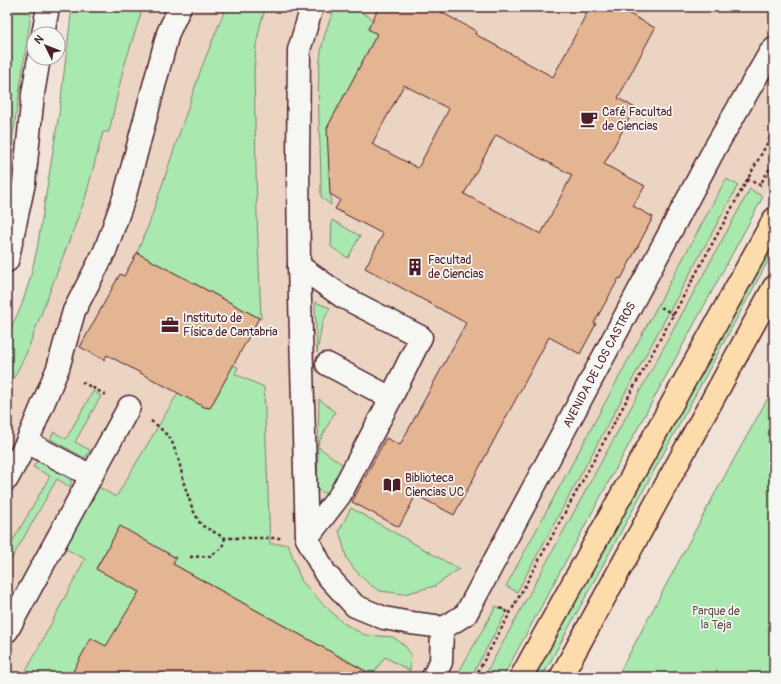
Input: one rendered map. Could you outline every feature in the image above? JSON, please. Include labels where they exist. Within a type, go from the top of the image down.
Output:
[{"type":"main road","points":[[521,677],[774,219]]},
{"type":"main road","points":[[561,677],[774,287]]},
{"type":"street","points":[[44,26],[48,7]]},
{"type":"street","points":[[7,479],[27,442],[58,368],[74,311],[105,251],[125,195],[168,33],[180,7]]},
{"type":"street","points":[[312,7],[299,50],[299,266],[307,538],[325,573],[355,606],[384,618],[435,626],[442,630],[441,662],[433,677]]},
{"type":"street","name":"AVENIDA DE LOS CASTROS","points":[[442,630],[466,614],[715,148],[770,53],[774,49]]},
{"type":"street","points":[[7,261],[24,183],[33,94],[38,66]]},
{"type":"street","points":[[299,266],[343,297],[421,337],[340,495],[307,538]]},
{"type":"street","points":[[327,364],[391,398]]},
{"type":"street","points":[[7,631],[129,407]]},
{"type":"street","points":[[27,442],[91,476]]},
{"type":"path","points":[[475,677],[774,131]]},
{"type":"path","points":[[747,179],[760,185],[774,161]]},
{"type":"path","points":[[58,368],[129,407],[158,426],[171,439],[179,461],[184,484],[200,525],[225,538],[269,538]]},
{"type":"path","points":[[190,557],[210,556],[222,548],[225,538]]},
{"type":"shaded area","points":[[143,7],[774,7],[774,178],[503,677],[7,677],[7,391],[26,354],[85,199],[103,132],[109,132],[123,70]]},
{"type":"green space","points":[[7,7],[32,7],[29,26],[26,26],[26,48],[7,176]]},
{"type":"green space","points":[[72,7],[143,7],[123,70],[109,132],[103,132],[85,199],[26,354],[7,391],[7,335],[21,307],[30,279],[37,249],[59,114]]},
{"type":"green space","points":[[226,7],[266,7],[256,46],[254,72],[261,319],[137,253],[150,221],[201,69]]},
{"type":"green space","points":[[336,7],[354,7],[373,19],[368,29],[377,34],[328,127],[331,205],[321,197],[319,77],[325,35],[329,21]]},
{"type":"green space","points":[[726,179],[738,185],[517,592],[506,586]]},
{"type":"green space","points":[[750,189],[763,197],[503,677],[484,677]]},
{"type":"green space","points":[[332,220],[360,236],[348,258],[331,247]]},
{"type":"green space","points":[[774,236],[774,250],[542,677],[534,677]]},
{"type":"green space","points":[[315,302],[330,308],[322,324],[317,353]]},
{"type":"green space","points":[[233,365],[238,367],[235,374],[264,387],[270,544],[288,544],[301,580],[343,623],[365,635],[393,637],[405,646],[411,654],[410,671],[385,657],[373,674],[377,677],[371,677],[373,675],[173,564],[176,558],[120,527],[96,568],[148,597],[106,646],[70,677],[23,677],[85,559],[64,548],[97,486],[116,497],[178,393],[210,408]]},
{"type":"green space","name":"Parque de la Teja","points":[[774,387],[774,677],[617,677],[713,497]]},
{"type":"green space","points":[[93,391],[101,396],[75,442],[90,450],[85,458],[50,439],[54,432],[66,439]]},
{"type":"green space","points":[[319,399],[335,412],[318,444]]},
{"type":"green space","points":[[318,447],[346,467],[332,491],[324,493],[317,490]]},
{"type":"green space","points":[[41,461],[66,473],[71,481],[70,487],[57,479],[7,567],[7,551],[50,476],[33,467],[36,462]]},
{"type":"green space","points":[[351,508],[459,569],[435,586],[404,594],[380,591],[370,585],[354,569],[347,559],[339,531]]},
{"type":"green space","points":[[496,606],[507,611],[471,677],[456,677]]},
{"type":"building","name":"Facultad de Ciencias","points":[[379,7],[432,7],[476,31],[475,34],[553,77],[590,7],[617,7],[655,28],[618,98],[635,108],[604,164],[645,186],[633,206],[653,217],[621,279],[619,278],[594,323],[596,324],[580,354],[549,337],[454,515],[416,495],[399,527],[352,502],[386,438],[400,445],[466,323],[365,268],[383,234],[335,209],[340,200],[330,194],[327,128],[377,34],[368,29]],"holes":[[[404,85],[449,109],[418,168],[372,144]],[[496,135],[572,175],[541,234],[464,194]]]},
{"type":"building","points":[[137,253],[259,318],[210,408],[204,407],[107,355],[104,360],[80,347],[120,274],[124,276]]},
{"type":"building","points":[[120,526],[176,558],[173,564],[376,677],[70,677],[91,638],[106,646],[139,592],[96,569]]},
{"type":"place","name":"Café Facultad de Ciencias","points":[[589,119]]},
{"type":"place","name":"Facultad de Ciencias","points":[[415,267]]},
{"type":"place","name":"Instituto de Física de Cantabria","points":[[170,325]]},
{"type":"place","name":"Biblioteca Ciencias UC","points":[[392,485]]}]
